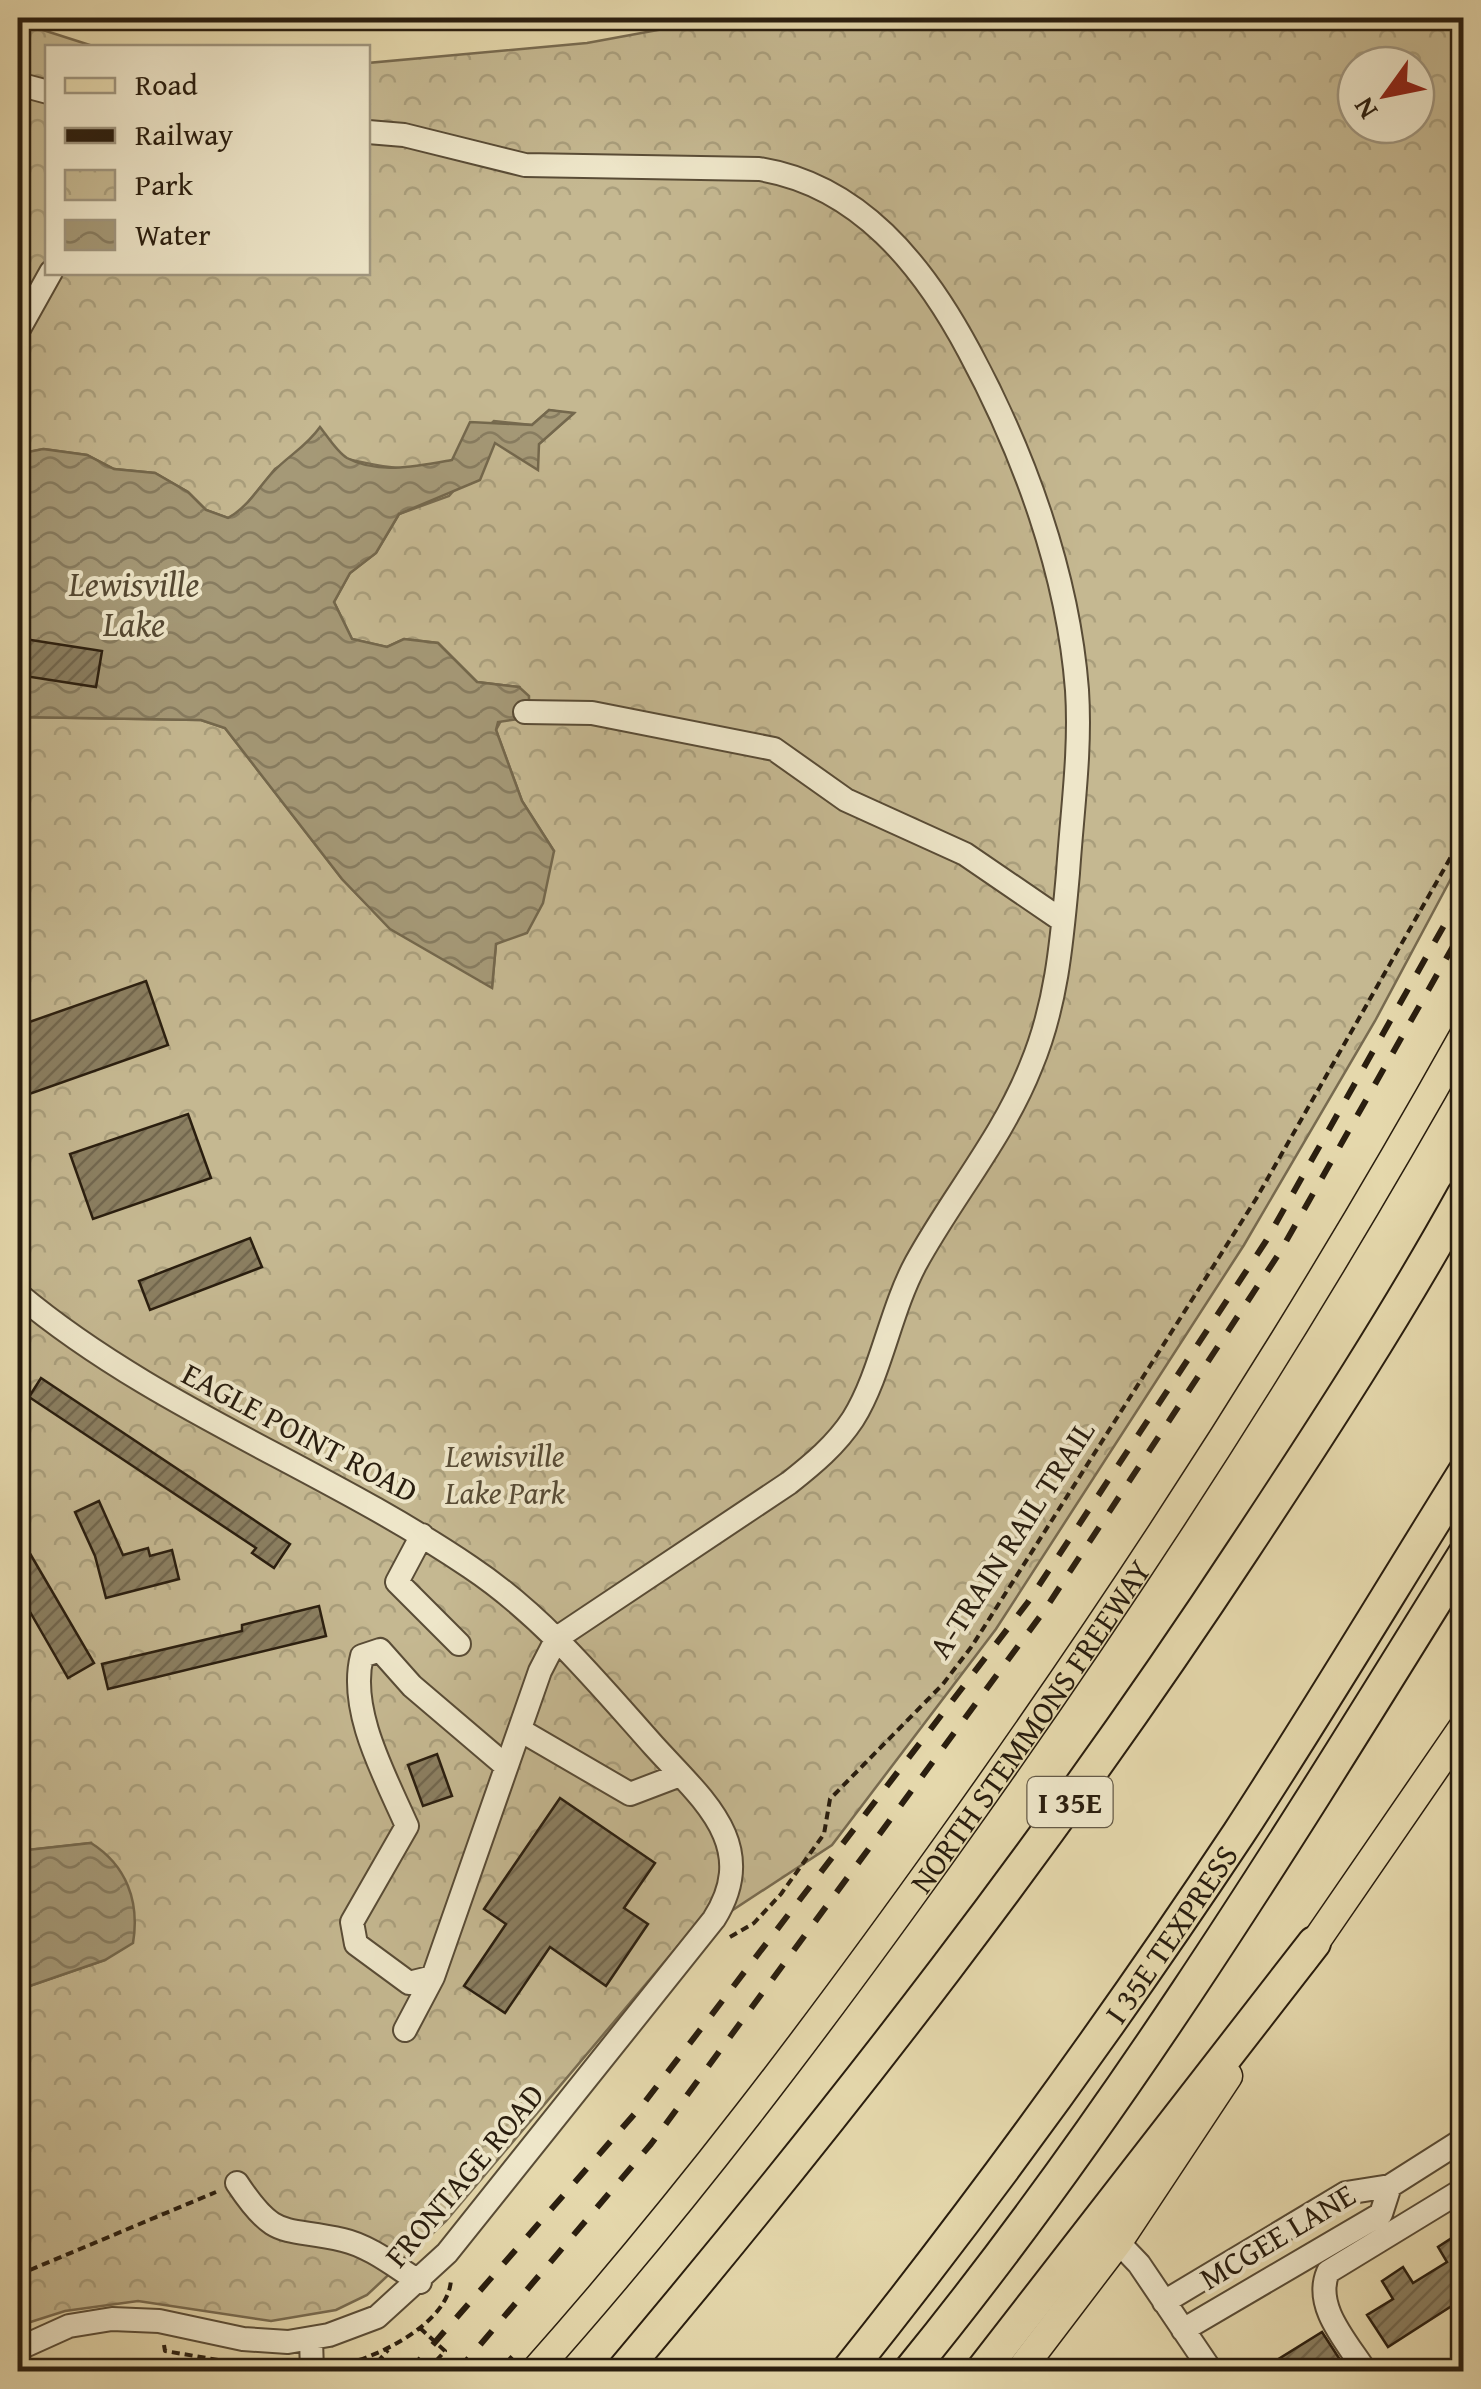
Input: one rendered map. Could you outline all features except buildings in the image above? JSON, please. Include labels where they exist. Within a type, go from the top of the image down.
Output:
[{"type":"highway","name":"I 35E","points":[[622,2372],[823,2130],[1034,1854],[1304,1458],[1464,1194]]},
{"type":"highway","name":"I 35E TEXPRESS","points":[[847,2372],[1026,2141],[1123,2004],[1240,1830],[1464,1473]]},
{"type":"highway","points":[[909,2372],[1059,2179],[1151,2046],[1464,1555]]},
{"type":"highway","points":[[981,2372],[1314,1944]]},
{"type":"main road","name":"NORTH STEMMONS FREEWAY","points":[[534,2372],[819,2025],[1062,1686],[1349,1241],[1464,1035]]},
{"type":"main road","points":[[1018,2372],[1118,2242],[1314,1944],[1464,1726]]},
{"type":"street","points":[[18,84],[45,91]]},
{"type":"street","points":[[370,132],[404,135],[525,164],[759,169],[791,174],[844,198],[905,256],[959,332],[1006,425],[1064,609],[1078,735],[1054,999],[1030,1069],[998,1132],[914,1266],[855,1415],[818,1460],[789,1484],[557,1638],[540,1671],[433,1977],[405,2030]]},
{"type":"street","points":[[18,331],[49,275]]},
{"type":"street","points":[[524,712],[592,713],[774,749],[846,800],[965,854],[1063,920]]},
{"type":"street","name":"EAGLE POINT ROAD","points":[[21,1301],[156,1391],[422,1535],[475,1570],[557,1638],[680,1774],[727,1836],[733,1854],[729,1891],[718,1930]]},
{"type":"street","points":[[422,1535],[396,1582],[459,1644]]},
{"type":"street","points":[[433,1977],[410,1984],[356,1944],[352,1922],[407,1826],[355,1682],[362,1656],[380,1650],[412,1686],[506,1766]]},
{"type":"street","points":[[520,1730],[630,1794],[680,1774]]},
{"type":"street","name":"FRONTAGE ROAD","points":[[18,2348],[70,2326],[112,2319],[158,2320],[254,2340],[311,2338],[377,2317],[420,2282],[718,1930]]},
{"type":"street","name":"MCGEE LANE","points":[[1164,2302],[1346,2193],[1390,2186],[1464,2140]]},
{"type":"street","points":[[237,2183],[264,2219],[282,2231],[343,2240],[420,2282]]},
{"type":"street","name":"MCGEE LANE","points":[[1183,2330],[1381,2214],[1390,2186]]},
{"type":"street","points":[[1366,2372],[1327,2310],[1324,2281],[1328,2272],[1464,2189]]},
{"type":"street","points":[[1118,2242],[1139,2264],[1212,2372]]},
{"type":"street","points":[[301,2370],[311,2338]]},
{"type":"path","name":"A-TRAIN RAIL TRAIL","points":[[718,1930],[754,1923],[781,1894],[824,1834],[830,1800],[943,1684],[972,1646],[1256,1199],[1464,834]]},
{"type":"path","points":[[18,2275],[237,2183]]},
{"type":"path","points":[[369,2372],[392,2347],[420,2328],[452,2285],[450,2270]]},
{"type":"path","points":[[420,2328],[445,2351],[426,2372]]},
{"type":"path","points":[[152,2344],[166,2345],[165,2352],[301,2370],[340,2366],[392,2347]]},
{"type":"green space","name":"Lewisville Lake Park","points":[[723,18],[1463,18],[1463,856],[1375,1021],[1244,1245],[996,1629],[832,1845],[678,1946],[446,2221],[367,2295],[336,2310],[271,2321],[138,2301],[65,2311],[18,2326],[18,1990],[105,1960],[91,1843],[18,1851],[18,717],[201,720],[225,728],[342,879],[390,928],[492,987],[496,944],[554,851],[522,801],[496,730],[519,687],[477,682],[438,643],[404,639],[387,647],[352,639],[334,602],[350,573],[376,553],[399,514],[449,496],[495,443],[539,444],[573,414],[549,410],[532,425],[494,421],[454,459],[438,466],[380,466],[306,449],[275,469],[241,511],[228,518],[206,510],[188,492],[155,473],[114,469],[87,455],[44,449],[18,454],[18,22],[90,45],[45,45],[45,275],[370,275],[370,63],[587,43]]},
{"type":"water","name":"Lewisville Lake","points":[[549,410],[574,413],[539,444],[538,470],[495,443],[480,480],[399,514],[376,553],[350,573],[334,602],[352,639],[387,647],[404,639],[438,643],[477,682],[519,687],[529,696],[529,707],[518,719],[498,722],[496,730],[522,801],[554,851],[543,903],[527,933],[496,944],[492,988],[390,929],[342,879],[225,728],[201,720],[18,717],[18,454],[43,449],[87,455],[114,469],[155,473],[188,492],[206,510],[228,518],[320,427],[347,458],[372,466],[399,468],[452,460],[470,422],[532,425]]},
{"type":"water","points":[[91,1843],[113,1862],[128,1885],[134,1913],[133,1943],[105,1960],[18,1990],[18,1851]]},
{"type":"railway","points":[[409,2372],[644,2103],[1028,1602],[1266,1241],[1464,890]]},
{"type":"railway","points":[[457,2372],[651,2144],[1044,1611],[1280,1252],[1464,927]]}]
